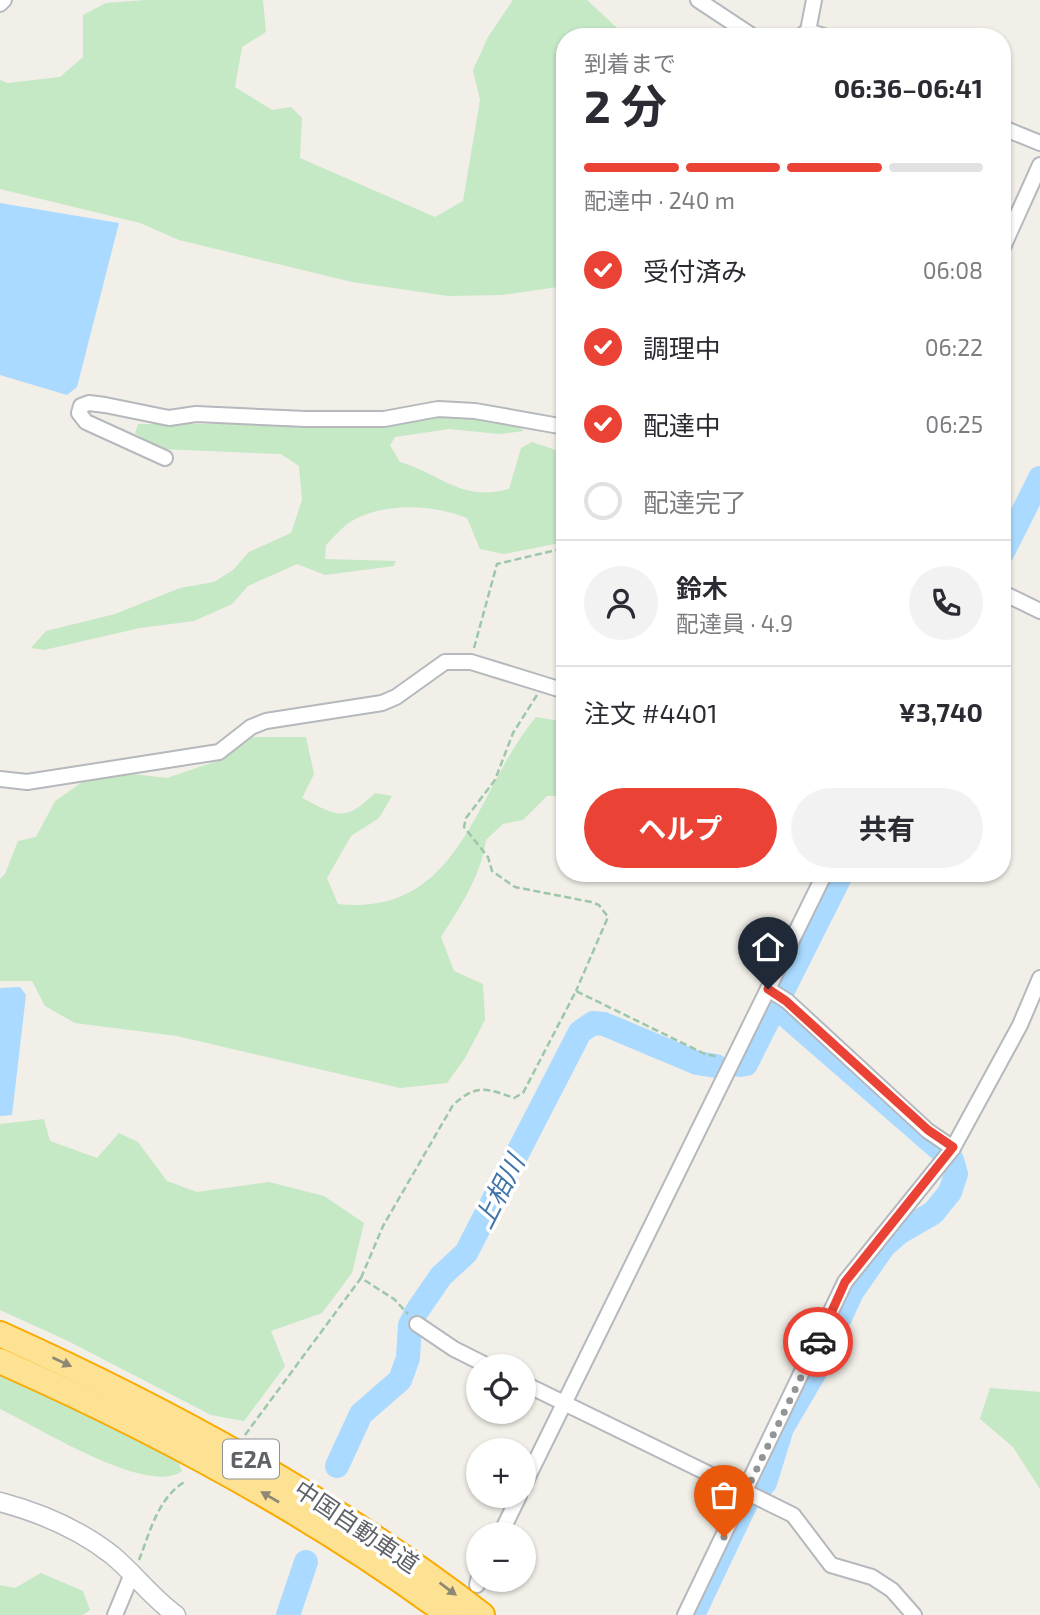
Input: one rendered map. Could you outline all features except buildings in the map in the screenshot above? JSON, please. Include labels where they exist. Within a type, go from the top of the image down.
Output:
[{"type":"highway","name":"中国自動車道","points":[[0,1334],[155,1407],[302,1488],[404,1556],[482,1615]]},
{"type":"highway","name":"中国自動車道","points":[[0,1361],[80,1396],[223,1469],[340,1538],[449,1615]]},
{"type":"street","points":[[0,4],[4,0]]},
{"type":"street","points":[[698,0],[740,28]]},
{"type":"street","points":[[805,28],[814,0]]},
{"type":"street","points":[[1011,131],[1040,143]]},
{"type":"street","points":[[1011,229],[1040,165]]},
{"type":"street","points":[[165,458],[86,422],[79,413],[81,406],[97,404],[169,418],[196,414],[384,419],[438,409],[475,411],[556,425]]},
{"type":"street","points":[[1011,597],[1040,611]]},
{"type":"street","points":[[0,779],[27,782],[219,752],[251,727],[266,721],[382,702],[396,696],[444,662],[471,662],[556,688]]},
{"type":"street","points":[[536,1461],[733,1061],[771,991],[821,882]]},
{"type":"street","points":[[685,1615],[845,1282],[949,1152],[1020,1025],[1040,978]]},
{"type":"street","points":[[771,991],[786,1001],[949,1152]]},
{"type":"street","points":[[417,1324],[466,1355]]},
{"type":"street","points":[[536,1389],[793,1515],[831,1564],[872,1577],[892,1590],[914,1615]]},
{"type":"street","points":[[0,1502],[51,1518],[82,1534],[132,1574],[176,1615]]},
{"type":"street","points":[[115,1615],[132,1574]]},
{"type":"path","points":[[471,662],[496,564],[556,550]]},
{"type":"path","points":[[245,1435],[361,1278],[383,1226],[453,1105],[468,1091],[487,1089],[514,1098],[523,1093],[576,991],[608,917],[599,905],[591,902],[515,887],[492,871],[488,857],[464,827],[466,818],[495,780],[513,733],[543,684]]},
{"type":"path","points":[[576,991],[705,1054],[733,1061]]},
{"type":"path","points":[[361,1278],[394,1299],[417,1324]]},
{"type":"path","points":[[132,1574],[164,1501],[174,1488],[186,1481]]},
{"type":"green space","points":[[145,0],[263,0],[266,32],[242,47],[235,87],[272,110],[291,107],[302,118],[300,158],[435,217],[463,201],[480,100],[473,70],[488,37],[513,0],[587,0],[617,28],[556,28],[556,287],[502,295],[448,296],[352,282],[179,240],[140,223],[0,189],[0,80],[8,83],[60,77],[83,57],[83,15],[106,3]]},
{"type":"green space","points":[[449,415],[515,424],[524,431],[499,434],[449,429],[395,437],[390,445],[400,462],[465,490],[478,492],[509,489],[521,448],[532,442],[556,450],[556,544],[504,554],[480,549],[467,518],[439,510],[392,508],[363,516],[343,527],[326,545],[325,559],[396,561],[394,566],[325,575],[297,564],[248,586],[232,604],[194,621],[140,628],[44,650],[31,648],[46,631],[115,614],[180,588],[214,582],[233,570],[249,552],[291,533],[302,500],[299,466],[281,454],[160,449],[135,433],[138,424],[363,424]]},
{"type":"green space","points":[[536,717],[556,720],[556,796],[547,796],[523,820],[503,824],[486,840],[475,879],[441,937],[454,971],[483,984],[485,1020],[465,1058],[447,1083],[400,1088],[177,1036],[75,1023],[45,1006],[32,981],[0,981],[0,879],[5,874],[18,841],[36,837],[55,801],[84,781],[132,774],[167,778],[220,760],[253,737],[306,737],[314,774],[302,798],[340,814],[356,809],[375,793],[392,796],[379,818],[351,836],[327,878],[338,904],[380,903],[413,891],[439,870],[460,843],[515,747]]},
{"type":"green space","points":[[44,1119],[50,1141],[97,1158],[119,1133],[138,1142],[167,1181],[197,1192],[269,1182],[324,1196],[364,1223],[352,1273],[322,1313],[271,1331],[285,1366],[244,1421],[211,1415],[68,1341],[0,1310],[0,1124]]},
{"type":"green space","points":[[0,1370],[177,1459],[182,1471],[166,1476],[144,1475],[119,1467],[64,1443],[0,1409]]},
{"type":"green space","points":[[990,1388],[1040,1392],[1040,1489],[1013,1447],[980,1419]]},
{"type":"green space","points":[[41,1573],[83,1591],[90,1610],[83,1615],[0,1615],[0,1585],[15,1588]]},
{"type":"water","points":[[0,203],[119,223],[77,387],[67,395],[0,375]]},
{"type":"water","points":[[20,987],[26,995],[12,1115],[0,1116],[0,988]]},
{"type":"waterway","name":"上相川","points":[[1011,536],[1040,478]]},
{"type":"waterway","name":"上相川","points":[[740,1065],[746,1064],[837,882]]},
{"type":"waterway","points":[[693,1615],[748,1499],[765,1483],[782,1428],[815,1372],[852,1292],[884,1246],[900,1232],[933,1213],[950,1192],[956,1174],[952,1160],[775,1006]]},
{"type":"waterway","name":"上相川","points":[[337,1466],[361,1414],[400,1380],[408,1358],[410,1325],[417,1311],[441,1276],[466,1253],[580,1032],[593,1023],[604,1024],[697,1063],[716,1066]]},
{"type":"waterway","name":"上相川","points":[[288,1615],[306,1562]]},
{"type":"way so far","points":[[724,1537],[818,1342]]},
{"type":"route","points":[[768,989],[786,1001],[928,1130],[953,1147],[845,1282],[818,1342]]}]
